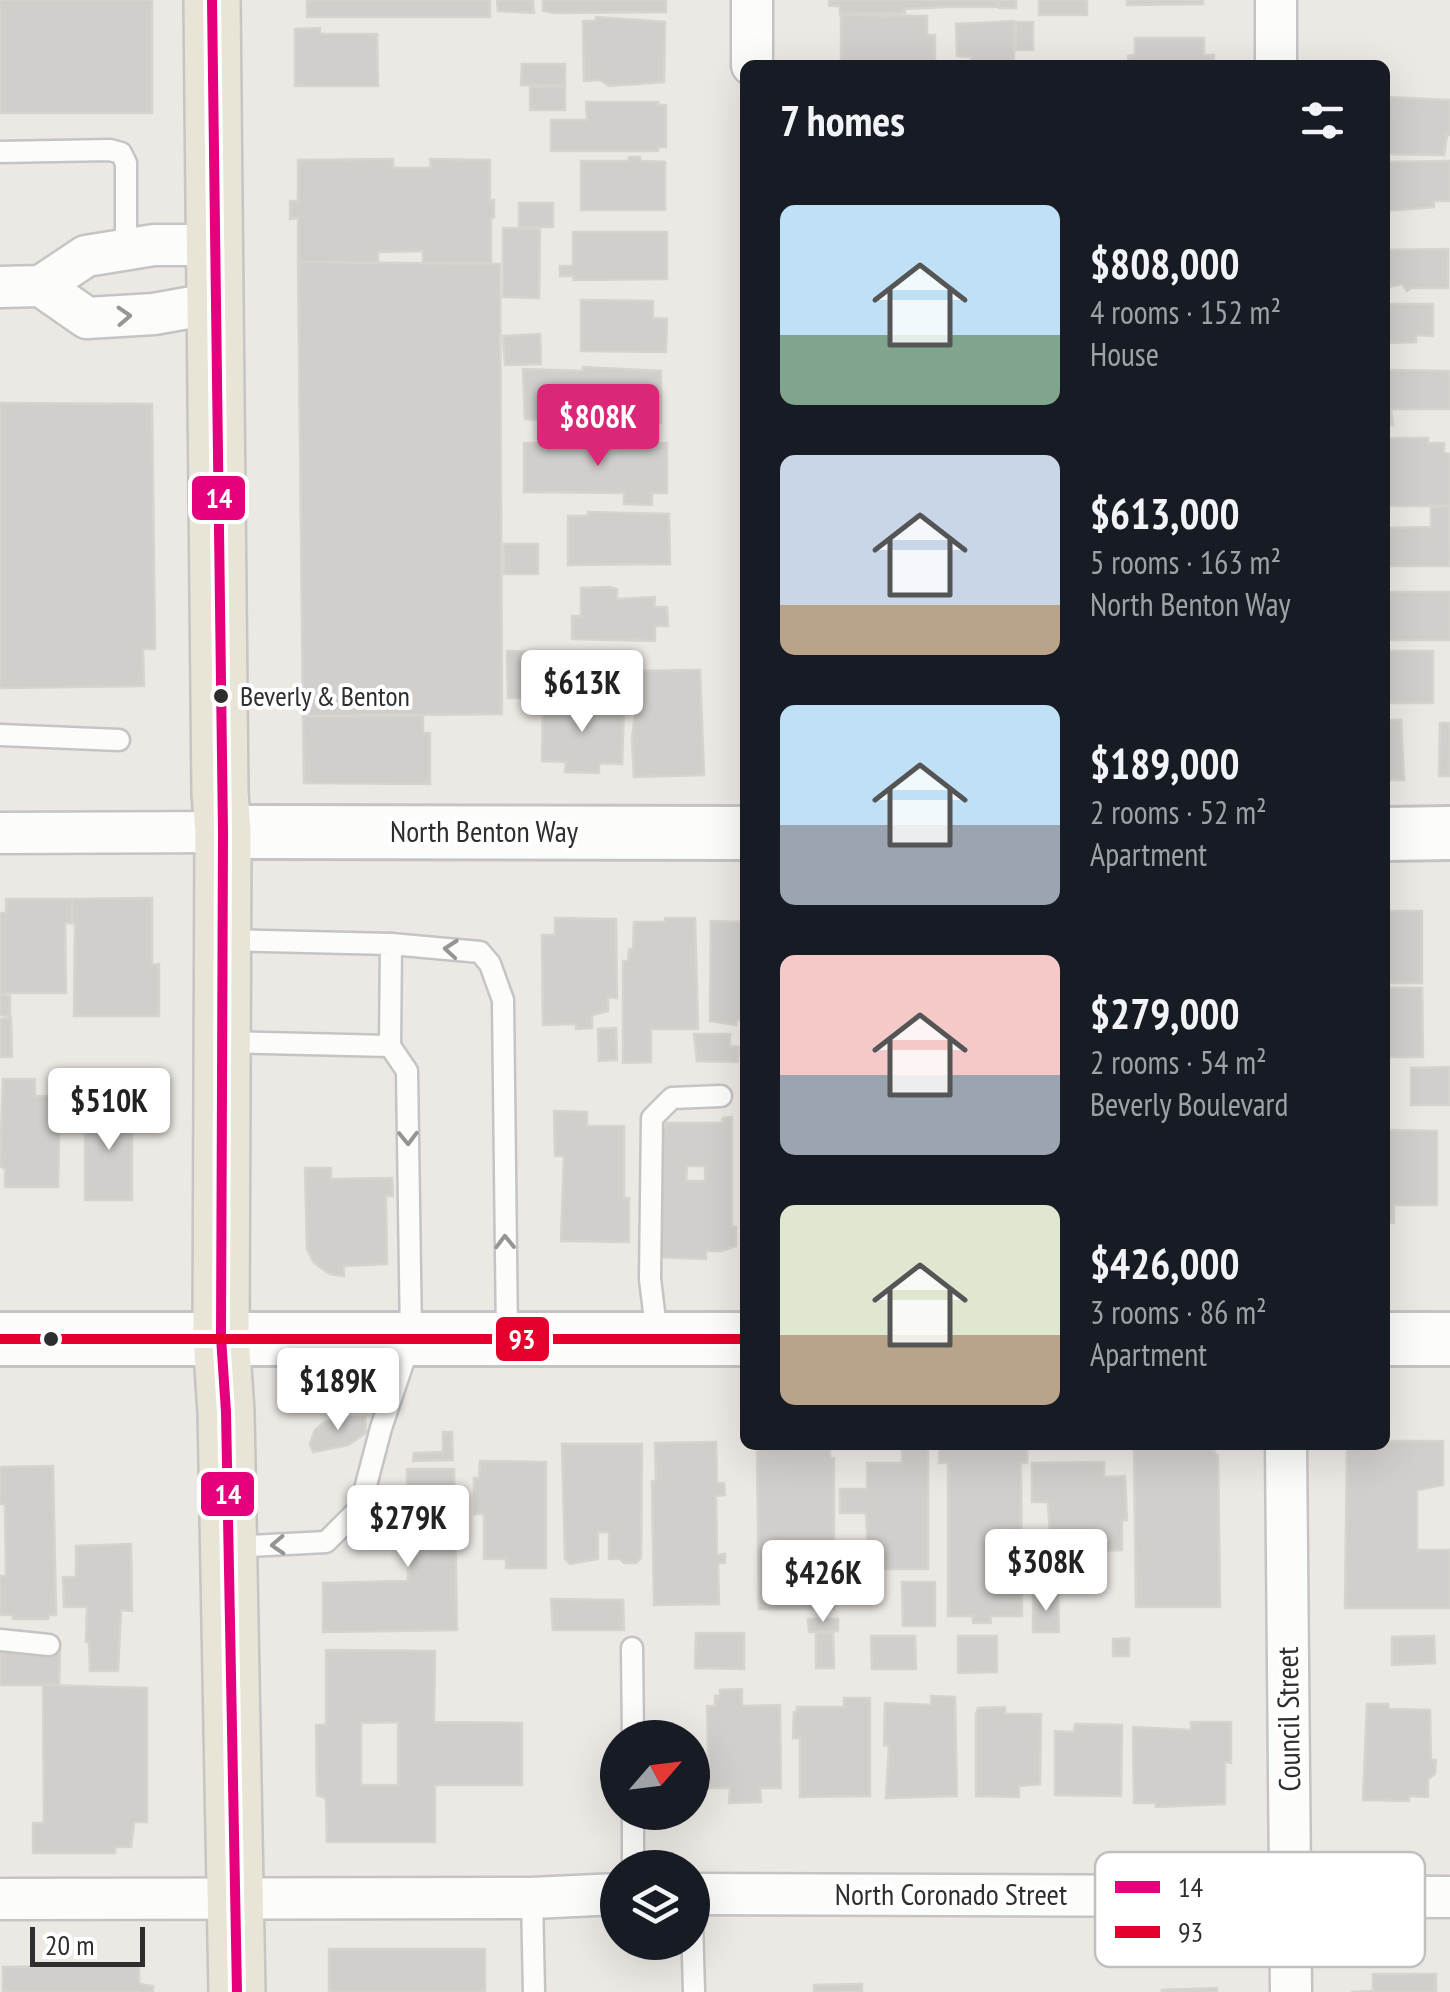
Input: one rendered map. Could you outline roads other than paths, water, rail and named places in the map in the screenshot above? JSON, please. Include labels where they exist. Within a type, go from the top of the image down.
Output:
[{"type":"main road","points":[[212,0],[220,793],[224,832],[221,1337],[226,1412],[237,1992]]},
{"type":"street","points":[[752,0],[752,60]]},
{"type":"street","points":[[1276,0],[1276,60]]},
{"type":"street","points":[[0,287],[41,286],[86,256],[154,245],[213,245]]},
{"type":"street","points":[[41,286],[87,318],[154,314],[215,303]]},
{"type":"street","points":[[0,833],[224,832]]},
{"type":"street","name":"North Benton Way","points":[[224,832],[740,833]]},
{"type":"street","points":[[1390,834],[1450,833]]},
{"type":"street","points":[[0,1339],[740,1339]]},
{"type":"street","points":[[1390,1339],[1450,1339]]},
{"type":"street","name":"Council Street","points":[[1286,1450],[1291,1852]]},
{"type":"street","name":"North Coronado Street","points":[[710,1894],[1095,1895]]},
{"type":"street","points":[[0,1899],[600,1895]]},
{"type":"street","name":"North Coronado Street","points":[[1425,1897],[1450,1897]]},
{"type":"lane","points":[[0,152],[110,150],[121,154],[126,164],[126,250]]},
{"type":"lane","points":[[0,734],[119,740]]},
{"type":"lane","points":[[221,940],[391,944],[480,952],[490,964],[503,1000],[507,1340]]},
{"type":"lane","points":[[228,1548],[326,1542],[360,1508],[381,1428],[412,1340],[407,1071],[390,1046],[391,944]]},
{"type":"lane","points":[[222,1042],[390,1046]]},
{"type":"lane","points":[[658,1339],[650,1279],[652,1118],[672,1098],[721,1096]]},
{"type":"lane","points":[[0,1640],[49,1645]]},
{"type":"lane","points":[[632,1648],[633,1720]]},
{"type":"lane","points":[[532,1898],[534,1992]]},
{"type":"lane","points":[[693,1960],[694,1992]]},
{"type":"place","name":"Beverly & Benton","points":[[221,696]]}]
